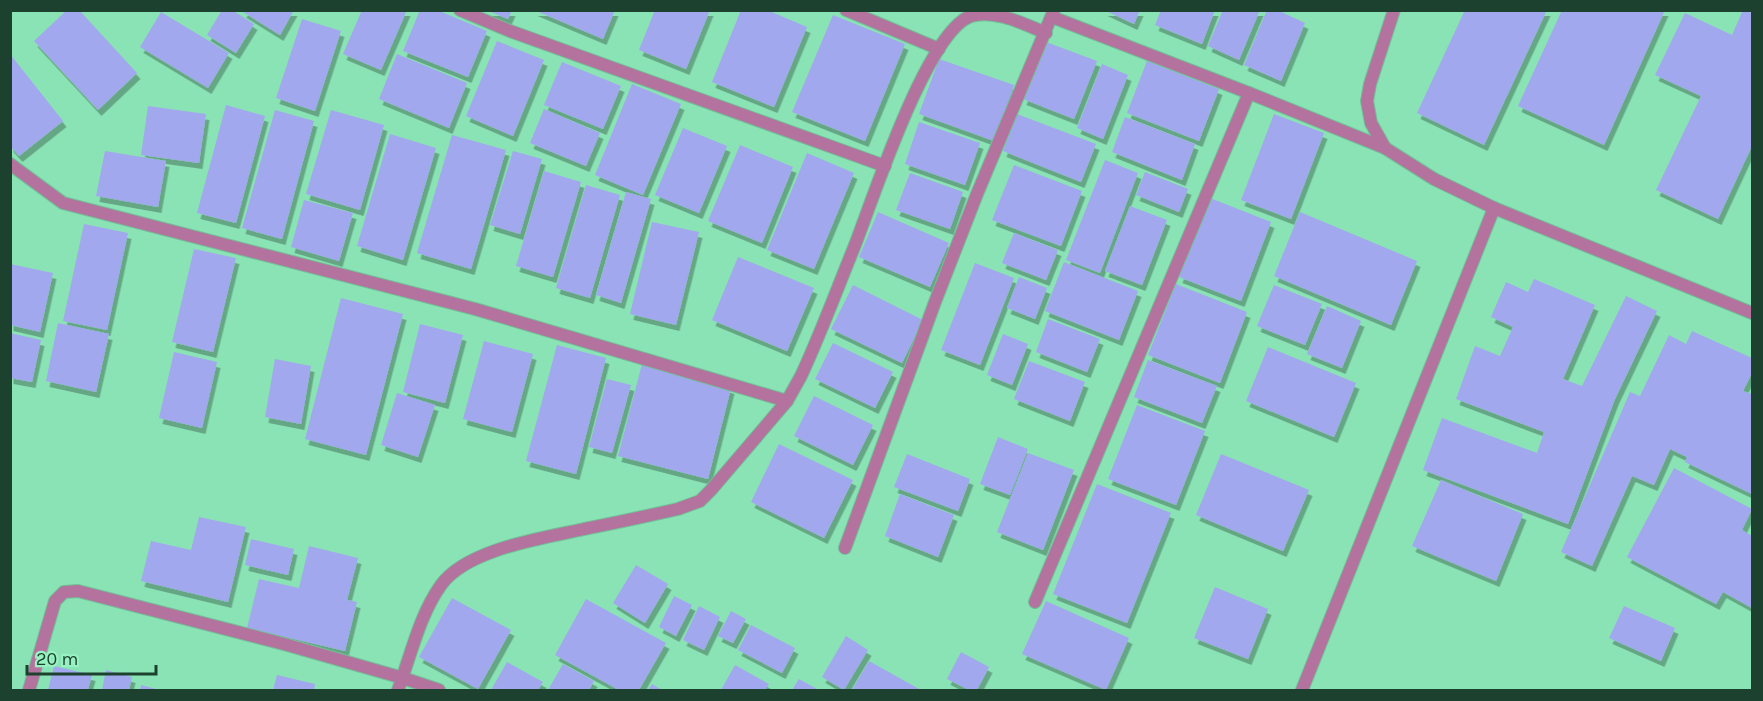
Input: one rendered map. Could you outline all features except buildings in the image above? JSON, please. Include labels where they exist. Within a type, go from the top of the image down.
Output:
[{"type":"street","points":[[460,10],[510,31],[885,166]]},
{"type":"street","points":[[846,10],[939,49]]},
{"type":"street","points":[[1385,148],[1371,123],[1367,101],[1370,84],[1395,10]]},
{"type":"street","points":[[398,690],[419,629],[433,597],[443,582],[457,570],[484,555],[516,544],[678,509],[700,501],[788,401],[814,348],[903,120],[939,49],[957,24],[971,16],[984,14],[1013,20],[1046,33]]},
{"type":"street","points":[[845,548],[977,194],[1053,14],[1385,148],[1434,179],[1494,208],[1752,312]]},
{"type":"street","points":[[1035,602],[1249,93]]},
{"type":"street","points":[[10,164],[63,203],[475,309],[788,401]]},
{"type":"street","points":[[1302,690],[1494,208]]},
{"type":"street","points":[[29,690],[56,601],[64,592],[71,591],[284,644],[439,690]]}]
